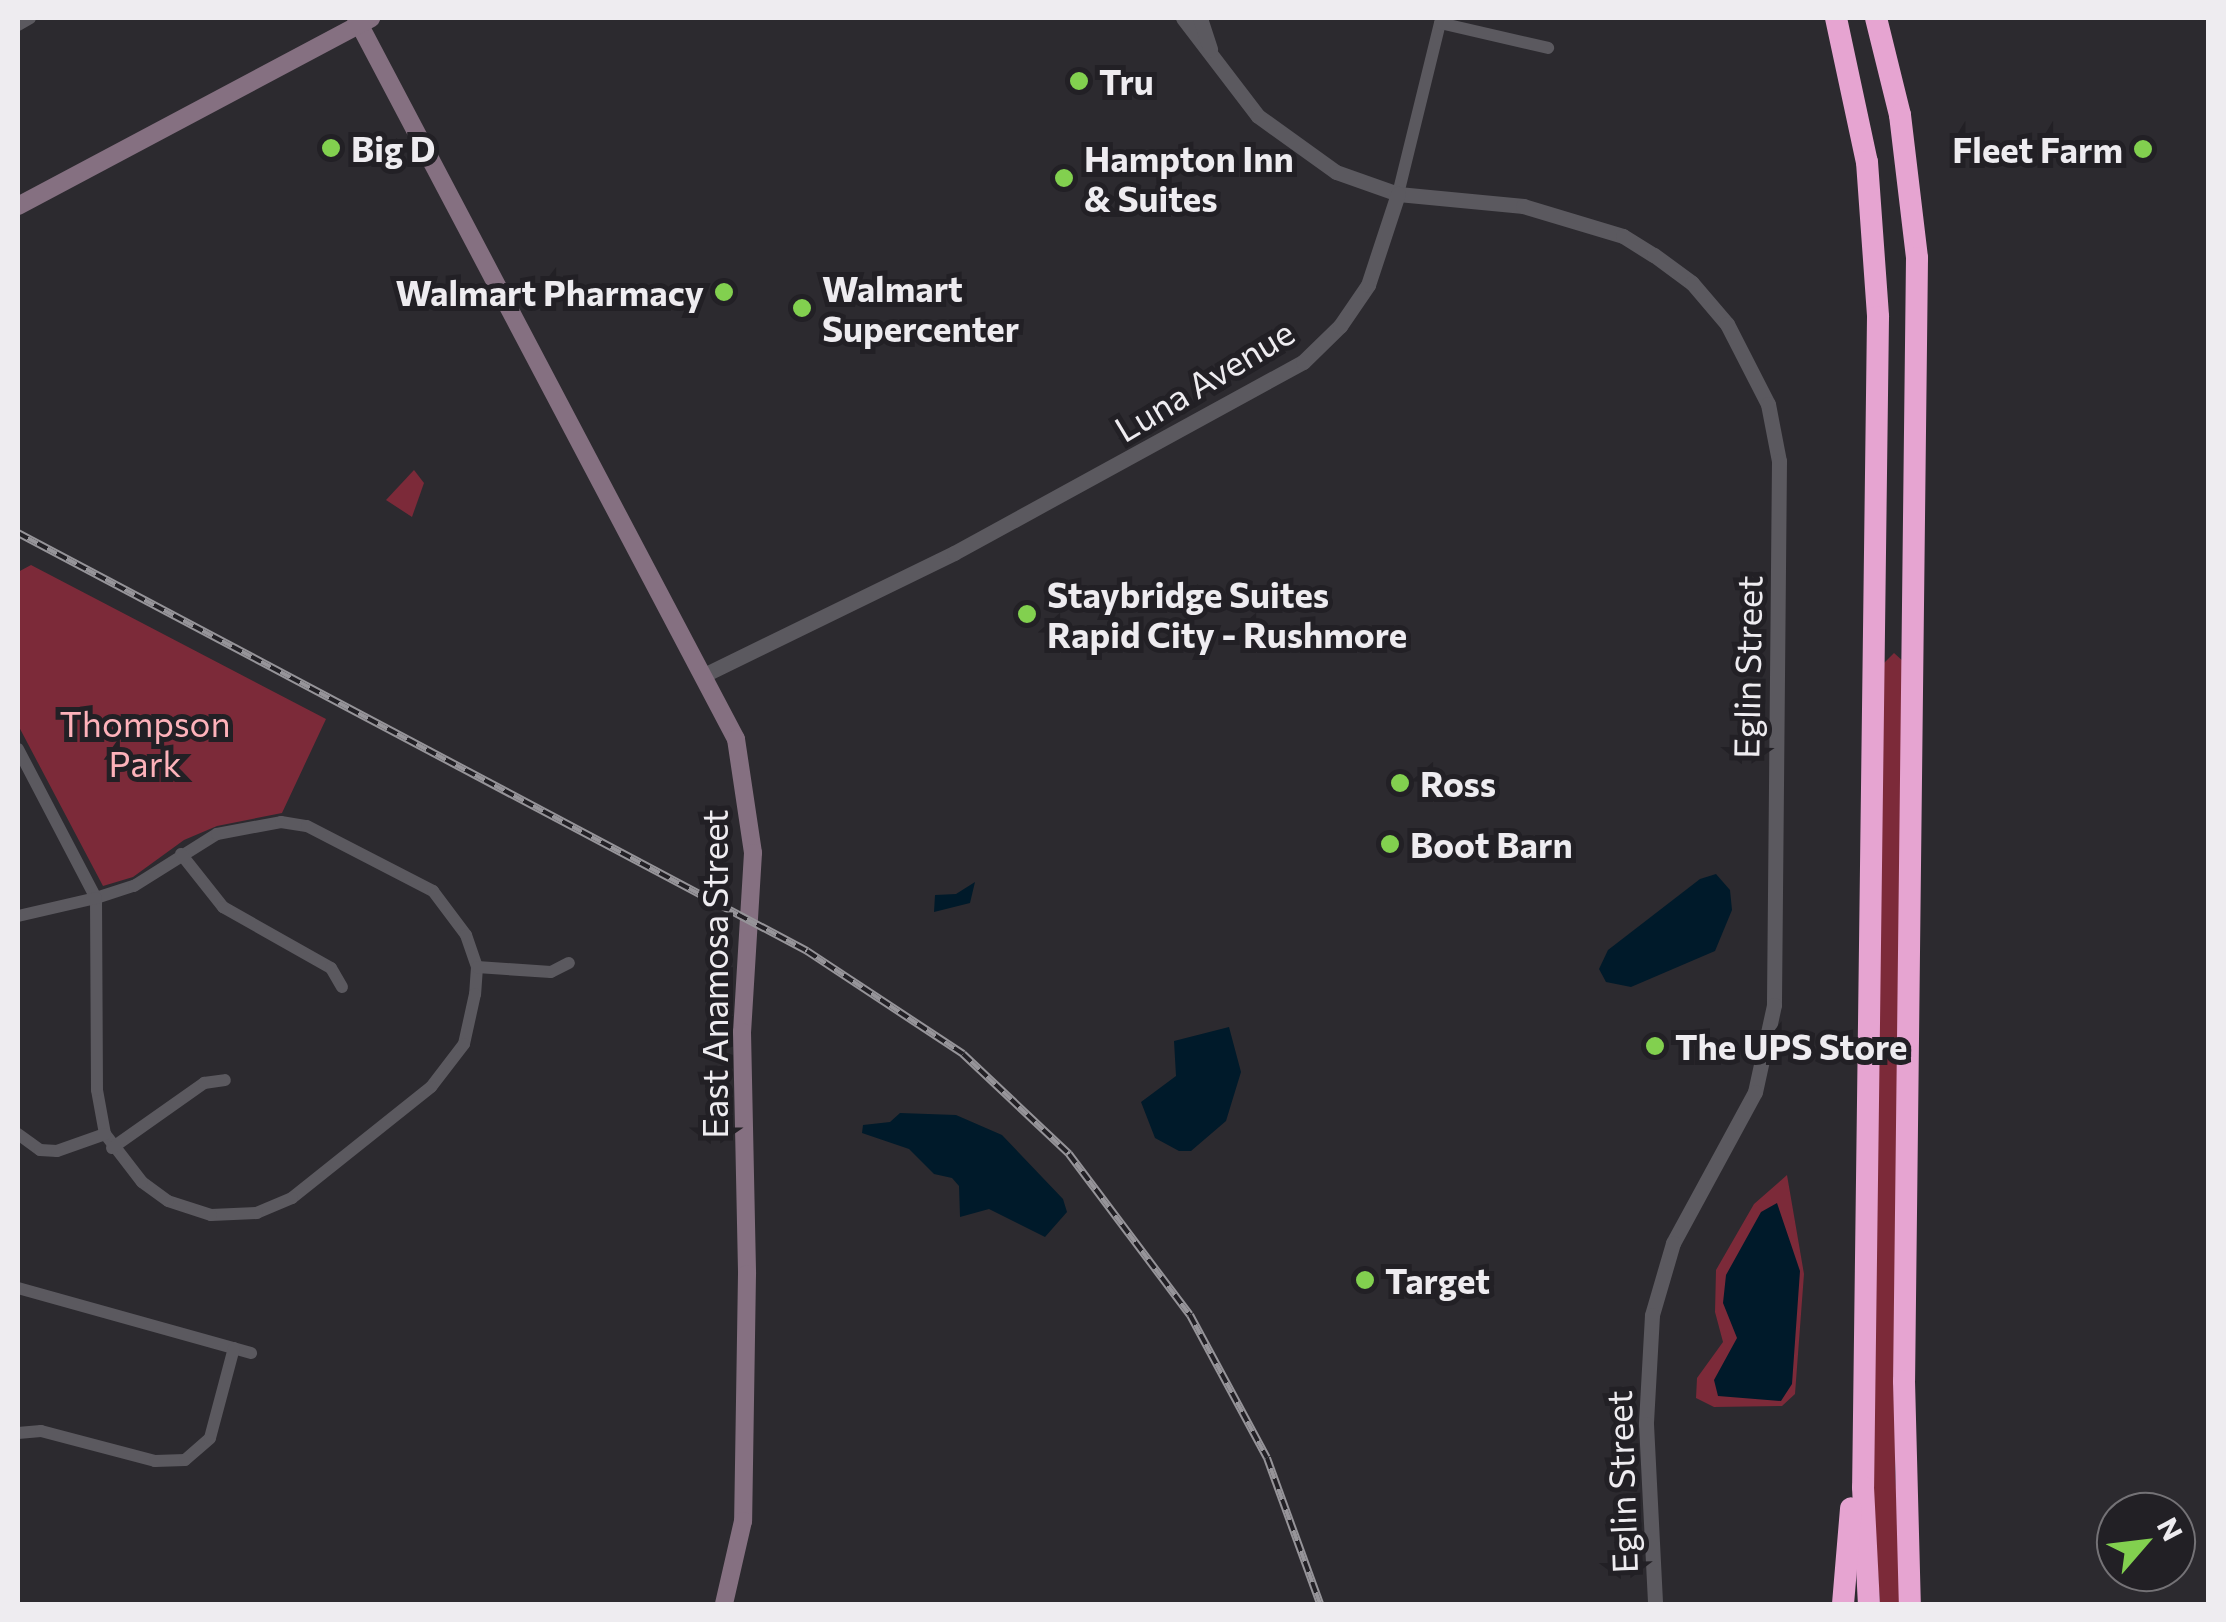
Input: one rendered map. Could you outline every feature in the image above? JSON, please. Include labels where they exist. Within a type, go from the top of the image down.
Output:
[{"type":"highway","points":[[1836,18],[1864,147],[1877,302],[1864,1345],[1869,1604]]},
{"type":"highway","points":[[1876,18],[1900,114],[1917,258],[1904,1501],[1910,1604]]},
{"type":"highway","points":[[1906,1170],[1914,1532],[1927,1604]]},
{"type":"highway","points":[[1843,1604],[1864,1345]]},
{"type":"main road","points":[[18,206],[362,20]]},
{"type":"main road","name":"East Anamosa Street","points":[[362,20],[706,674],[736,739],[749,800],[750,897],[744,951],[743,1522],[724,1604]]},
{"type":"street","points":[[18,24],[30,18]]},
{"type":"street","name":"Eglin Street","points":[[1183,18],[1244,101],[1289,143],[1336,172],[1398,194],[1552,213],[1622,236],[1670,266],[1710,303],[1739,342],[1768,404],[1779,460],[1774,1005],[1755,1092],[1674,1243],[1652,1314],[1646,1407],[1655,1604]]},
{"type":"street","name":"Eglin Street","points":[[1200,18],[1211,53]]},
{"type":"street","name":"Luna Avenue","points":[[706,674],[908,577],[1304,362],[1340,326],[1368,285],[1398,194],[1440,22],[1548,48]]},
{"type":"street","points":[[18,748],[96,898],[98,1090],[105,1134],[112,1148],[142,1182],[189,1210],[231,1216],[275,1206],[447,1071],[464,1044],[476,967],[466,936],[434,892],[307,826],[281,822],[232,829],[181,854],[134,886],[96,898],[18,916]]},
{"type":"street","points":[[181,854],[223,906],[331,968],[342,987]]},
{"type":"street","points":[[476,967],[551,972],[569,963]]},
{"type":"street","points":[[112,1148],[204,1083],[224,1080]]},
{"type":"street","points":[[18,1134],[40,1150],[57,1151],[105,1134]]},
{"type":"street","points":[[18,1288],[251,1353]]},
{"type":"street","points":[[18,1434],[41,1431],[155,1461],[185,1460],[210,1438],[234,1348]]},
{"type":"green space","points":[[414,470],[424,483],[412,517],[386,500]]},
{"type":"green space","name":"Thompson Park","points":[[31,565],[326,719],[282,813],[217,826],[184,840],[133,877],[103,886],[18,725],[18,572]]},
{"type":"green space","points":[[1894,653],[1904,662],[1895,1471],[1903,1604],[1880,1604],[1873,1497],[1883,664]]},
{"type":"green space","points":[[1787,1175],[1804,1274],[1795,1394],[1782,1406],[1714,1407],[1696,1398],[1697,1378],[1723,1342],[1715,1312],[1716,1270],[1754,1204]]},
{"type":"water","points":[[1716,874],[1730,890],[1732,910],[1715,951],[1631,987],[1606,982],[1599,969],[1608,950],[1700,879]]},
{"type":"water","points":[[975,882],[970,903],[934,912],[935,895],[956,894]]},
{"type":"water","points":[[1229,1027],[1241,1072],[1226,1121],[1191,1151],[1179,1151],[1155,1138],[1141,1102],[1176,1076],[1174,1041]]},
{"type":"water","points":[[900,1113],[956,1115],[1002,1135],[1063,1199],[1067,1212],[1045,1237],[989,1209],[960,1217],[959,1186],[952,1178],[934,1174],[909,1149],[862,1133],[863,1125],[890,1122]]},
{"type":"water","points":[[1777,1203],[1800,1271],[1792,1384],[1781,1401],[1718,1396],[1714,1380],[1737,1338],[1723,1303],[1726,1275],[1761,1212]]},
{"type":"railway","points":[[18,533],[807,951],[963,1054],[1069,1154],[1190,1315],[1267,1458],[1320,1604]]},
{"type":"place","name":"Tru","points":[[1079,81]]},
{"type":"place","name":"Big D","points":[[331,148]]},
{"type":"place","name":"Fleet Farm","points":[[2143,149]]},
{"type":"place","name":"Hampton Inn & Suites","points":[[1064,178]]},
{"type":"place","name":"Walmart Pharmacy","points":[[724,292]]},
{"type":"place","name":"Walmart Supercenter","points":[[802,308]]},
{"type":"place","name":"Staybridge Suites Rapid City - Rushmore","points":[[1027,614]]},
{"type":"place","name":"Ross","points":[[1400,783]]},
{"type":"place","name":"Boot Barn","points":[[1390,844]]},
{"type":"place","name":"The UPS Store","points":[[1655,1046]]},
{"type":"place","name":"Target","points":[[1365,1280]]}]
